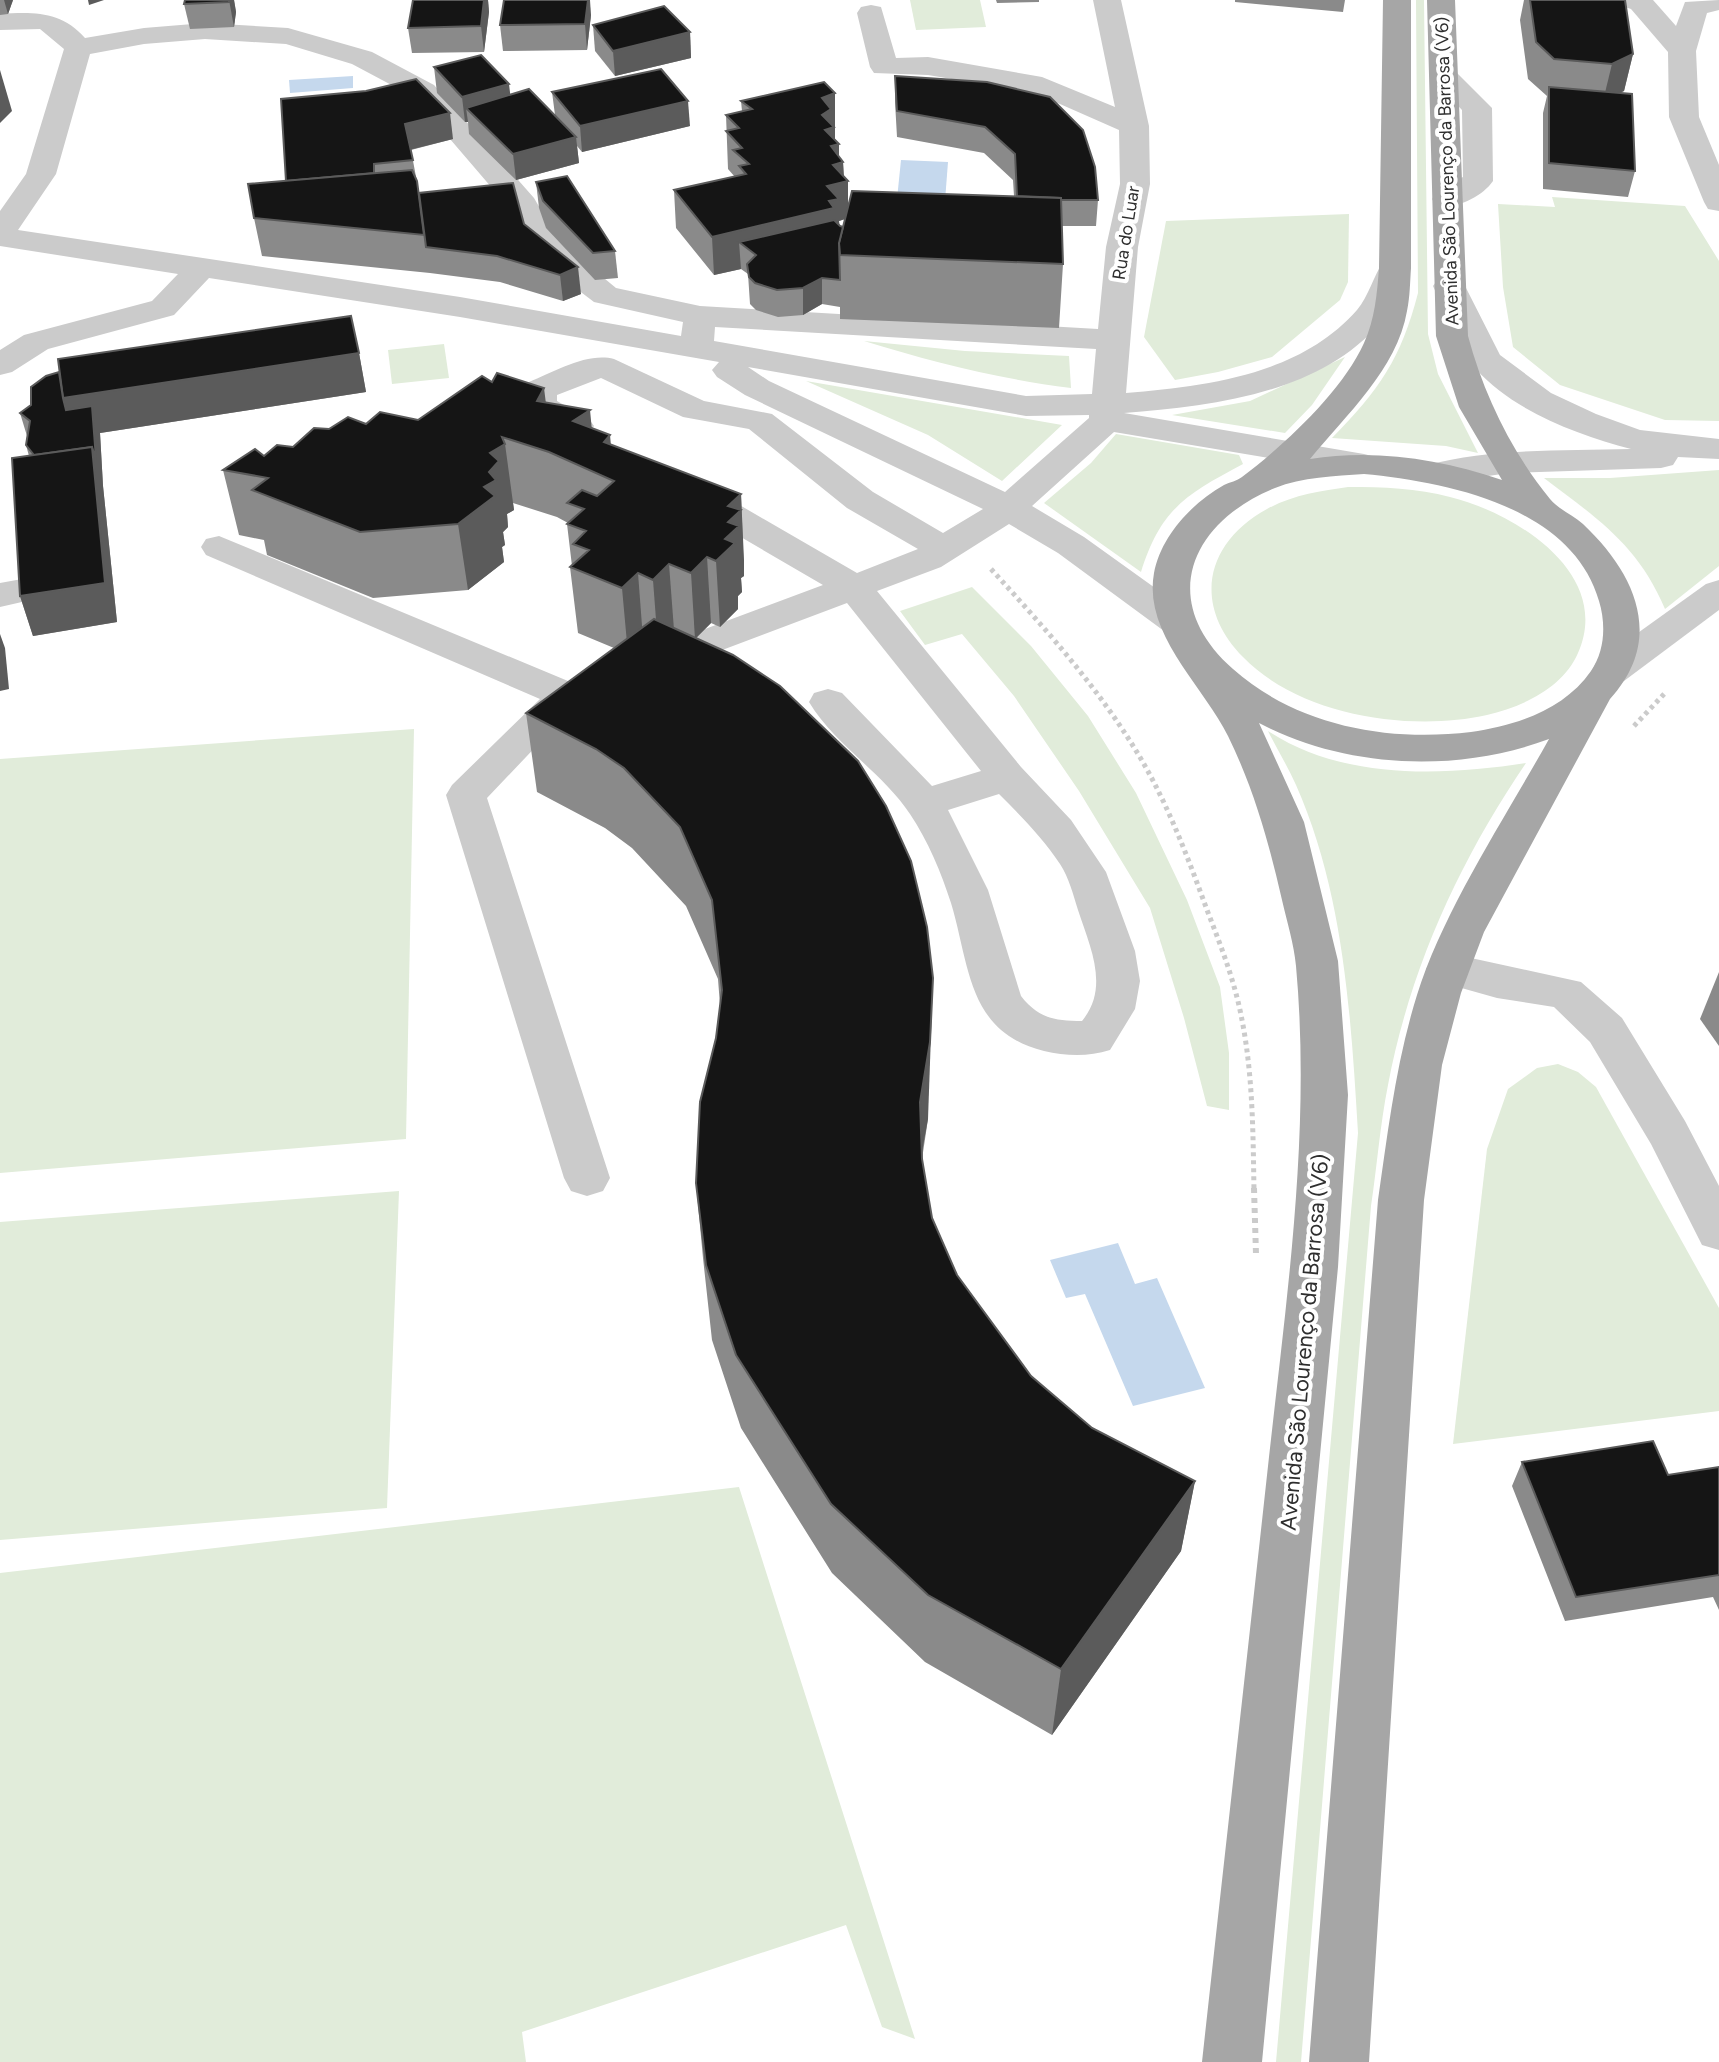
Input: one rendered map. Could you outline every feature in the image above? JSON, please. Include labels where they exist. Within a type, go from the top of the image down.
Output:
[{"type":"main road","name":"Avenida São Lourenço da Barrosa (V6)","points":[[1231,2054],[1314,1267],[1325,1095],[1317,961],[1284,822],[1246,733],[1184,635],[1170,597],[1171,573],[1178,550],[1191,529],[1210,510],[1297,452],[1359,379],[1380,345],[1391,312],[1395,268],[1397,0]]},
{"type":"main road","name":"Avenida São Lourenço da Barrosa (V6)","points":[[1441,0],[1452,336],[1473,408],[1540,511]]},
{"type":"main road","name":"Avenida São Lourenço da Barrosa (V6)","points":[[1234,494],[1294,472],[1364,464],[1439,472],[1497,490],[1540,511],[1590,551],[1607,574],[1618,599],[1623,623],[1620,648],[1463,932],[1439,993],[1420,1065],[1401,1200],[1339,2062]]},
{"type":"main road","points":[[1184,635],[1211,671],[1269,712],[1345,739],[1386,747],[1468,747],[1507,740],[1541,728],[1571,712],[1602,682]]},
{"type":"street","name":"Rua do Luar","points":[[1107,0],[1134,126],[1135,184],[1122,247],[1108,413]]},
{"type":"street","points":[[1636,2],[1707,5],[1682,51],[1684,117],[1719,202]]},
{"type":"street","points":[[1636,2],[1682,51]]},
{"type":"street","points":[[871,13],[885,78],[928,66],[1042,86],[1134,126]]},
{"type":"street","points":[[0,22],[41,20],[62,27],[78,48]]},
{"type":"street","points":[[78,48],[144,36],[205,31],[288,36],[362,58],[424,91],[523,205],[546,246],[572,270],[605,295],[698,333],[1026,406],[1108,413],[1364,464]]},
{"type":"street","points":[[78,48],[41,174],[0,235],[564,324],[698,333],[1114,340]]},
{"type":"street","points":[[0,365],[36,342],[163,308],[202,267]]},
{"type":"street","points":[[587,1178],[466,795],[595,684],[928,559],[1009,508],[1108,413],[1255,383],[1341,344],[1371,315],[1395,268]]},
{"type":"street","points":[[1449,286],[1486,360],[1507,380],[1565,413],[1607,430],[1646,443],[1719,451]]},
{"type":"street","points":[[698,333],[759,405],[860,500],[944,549]]},
{"type":"street","points":[[608,444],[539,405],[541,389],[602,366],[695,410],[759,405],[815,413],[1009,508],[1071,545],[1184,635]]},
{"type":"street","points":[[1439,472],[1509,463],[1649,459],[1719,451]]},
{"type":"street","points":[[663,476],[854,587],[1007,777],[1051,822],[1084,868],[1118,960],[1118,990],[1112,1018],[1094,1038],[1061,1040],[1025,1029],[998,1002],[972,903],[952,851],[924,803],[828,702]]},
{"type":"street","points":[[219,547],[595,684]]},
{"type":"street","points":[[1602,682],[1671,624],[1719,592]]},
{"type":"street","points":[[924,803],[1007,777]]},
{"type":"street","points":[[1448,969],[1497,982],[1566,993],[1606,1030],[1669,1134],[1719,1231]]},
{"type":"path","points":[[982,559],[1046,630],[1136,751],[1169,817],[1204,900],[1229,968],[1245,1035],[1257,1266]]},
{"type":"path","points":[[1631,730],[1670,688]]},
{"type":"green space","points":[[910,0],[980,0],[986,27],[916,30]]},
{"type":"green space","points":[[1416,0],[1424,0],[1428,334],[1438,374],[1478,453],[1446,446],[1332,438],[1363,404],[1386,372],[1404,337],[1418,293]]},
{"type":"green space","points":[[1552,197],[1685,206],[1719,261],[1719,421],[1665,420],[1560,385],[1513,347],[1503,287],[1498,204],[1555,207]]},
{"type":"green space","points":[[1349,214],[1348,282],[1340,300],[1272,357],[1175,380],[1144,337],[1166,221]]},
{"type":"green space","points":[[864,341],[965,351],[1069,356],[1071,388],[966,369]]},
{"type":"green space","points":[[444,344],[449,378],[392,384],[388,350]]},
{"type":"green space","points":[[1345,357],[1312,405],[1285,433],[1172,415],[1250,401]]},
{"type":"green space","points":[[806,381],[1062,425],[1002,481],[928,435]]},
{"type":"green space","points":[[1116,434],[1239,455],[1243,464],[1178,505],[1158,532],[1141,572],[1044,503],[1091,463]]},
{"type":"green space","points":[[1719,470],[1719,566],[1665,609],[1629,550],[1599,521],[1544,478],[1610,478]]},
{"type":"green space","points":[[1348,487],[1425,492],[1476,505],[1503,517],[1552,551],[1570,573],[1582,598],[1585,624],[1578,653],[1562,676],[1527,701],[1487,715],[1457,720],[1391,720],[1325,706],[1294,693],[1267,677],[1243,657],[1227,637],[1217,617],[1212,596],[1213,576],[1219,557],[1230,539],[1246,523],[1277,504]]},
{"type":"green space","points":[[972,587],[1031,646],[1088,716],[1136,793],[1187,900],[1220,987],[1229,1053],[1229,1110],[1207,1106],[1150,908],[1079,791],[1014,696],[962,634],[925,645],[900,611]]},
{"type":"green space","points":[[414,729],[406,1139],[0,1173],[0,759]]},
{"type":"green space","points":[[1268,731],[1297,747],[1360,766],[1427,772],[1526,763],[1480,838],[1440,916],[1410,999],[1385,1100],[1371,1206],[1301,2062],[1276,2062],[1358,1133],[1348,1000],[1335,912],[1312,826],[1293,778]]},
{"type":"green space","points":[[1558,1064],[1578,1072],[1596,1087],[1719,1308],[1719,1411],[1453,1444],[1487,1149],[1508,1089],[1537,1068]]},
{"type":"green space","points":[[399,1191],[387,1508],[0,1540],[0,1222]]},
{"type":"green space","points":[[739,1487],[915,2039],[882,2027],[846,1925],[522,2032],[526,2062],[0,2062],[0,1573]]},
{"type":"water","points":[[353,76],[353,88],[290,93],[289,80]]},
{"type":"water","points":[[901,160],[948,162],[945,201],[897,199]]},
{"type":"water","points":[[1118,1243],[1135,1284],[1157,1278],[1205,1388],[1133,1406],[1085,1294],[1066,1298],[1050,1260]]},
{"type":"building","points":[[185,0],[229,0],[229,2],[184,4]]},
{"type":"building","points":[[413,0],[484,0],[481,26],[408,28]]},
{"type":"building","points":[[504,0],[588,0],[585,24],[500,25]]},
{"type":"building","points":[[1530,0],[1625,0],[1633,54],[1612,64],[1554,59],[1536,42]]},
{"type":"building","points":[[664,6],[690,32],[613,51],[593,25]]},
{"type":"building","points":[[481,55],[509,84],[462,97],[434,67]]},
{"type":"building","points":[[661,69],[688,101],[580,126],[552,92]]},
{"type":"building","points":[[895,76],[987,82],[1050,97],[1083,130],[1095,167],[1098,200],[1017,196],[1015,154],[985,127],[897,111]]},
{"type":"building","points":[[416,79],[450,113],[405,124],[413,160],[374,164],[374,173],[286,181],[281,99],[366,91]]},
{"type":"building","points":[[824,82],[835,93],[822,98],[831,109],[822,115],[834,127],[825,130],[839,144],[831,146],[843,162],[833,165],[848,181],[827,186],[839,199],[829,201],[834,208],[712,237],[674,190],[746,174],[739,166],[749,164],[733,150],[742,148],[726,131],[739,128],[726,115],[752,109],[741,101]]},
{"type":"building","points":[[1549,87],[1632,94],[1635,171],[1549,163]]},
{"type":"building","points":[[529,89],[576,137],[513,154],[466,108]]},
{"type":"building","points":[[412,170],[417,181],[424,235],[254,218],[248,184]]},
{"type":"building","points":[[567,176],[615,251],[593,253],[543,201],[536,182]]},
{"type":"building","points":[[513,183],[524,224],[578,267],[560,275],[497,256],[426,247],[419,193]]},
{"type":"building","points":[[852,191],[1061,198],[1063,264],[840,255],[839,243]]},
{"type":"building","points":[[834,220],[843,227],[839,243],[840,280],[822,278],[803,288],[777,290],[755,283],[749,277],[747,264],[756,255],[739,242]]},
{"type":"building","points":[[351,316],[359,353],[63,398],[58,359]]},
{"type":"building","points":[[59,372],[66,410],[92,406],[96,459],[92,447],[34,455],[26,445],[30,421],[20,413],[31,405],[31,387],[46,376]]},
{"type":"building","points":[[497,373],[544,388],[537,401],[590,410],[573,421],[610,435],[604,442],[741,494],[728,506],[741,510],[728,522],[739,526],[725,539],[735,543],[716,561],[707,557],[691,573],[669,564],[653,580],[638,573],[622,588],[570,567],[589,550],[573,544],[586,531],[567,524],[584,509],[567,503],[582,490],[597,496],[614,481],[549,452],[502,437],[505,444],[490,453],[499,461],[489,472],[496,480],[484,487],[495,496],[458,524],[360,532],[252,490],[268,478],[223,470],[255,449],[264,456],[277,445],[293,447],[314,428],[329,429],[348,417],[366,424],[380,412],[418,420],[482,376],[492,382]]},
{"type":"building","points":[[92,447],[105,583],[20,596],[12,458]]},
{"type":"building","points":[[654,619],[733,655],[780,686],[858,761],[886,806],[911,861],[927,927],[933,978],[930,1042],[920,1102],[922,1159],[932,1218],[957,1275],[1031,1376],[1092,1428],[1195,1481],[1061,1669],[928,1595],[831,1504],[736,1355],[706,1265],[696,1183],[700,1102],[716,1038],[722,990],[712,900],[680,827],[624,768],[596,749],[526,713]]},
{"type":"building","points":[[1653,1441],[1668,1475],[1719,1467],[1719,1575],[1576,1597],[1522,1462]]}]
